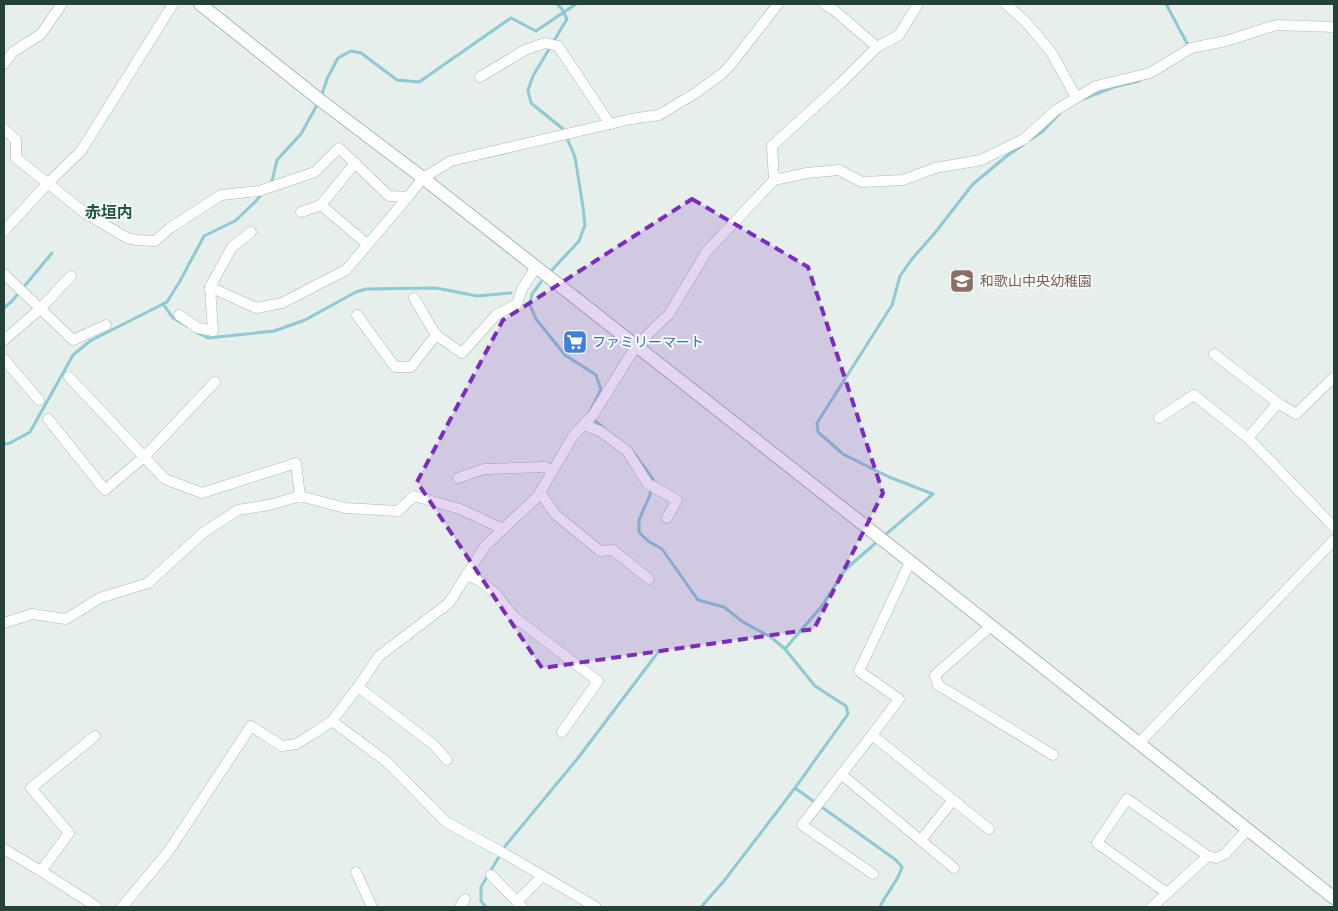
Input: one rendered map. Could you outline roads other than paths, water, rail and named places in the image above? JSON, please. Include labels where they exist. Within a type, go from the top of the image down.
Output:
[{"type":"street","points":[[4,64],[13,52],[41,34],[62,4]]},
{"type":"street","points":[[4,232],[48,183],[81,151],[173,4]]},
{"type":"street","points":[[200,4],[1248,828],[1334,898]]},
{"type":"street","points":[[210,288],[256,308],[282,303],[346,270],[423,178],[452,162],[610,124],[659,115],[694,94],[723,73],[778,4]]},
{"type":"street","points":[[824,4],[834,10],[877,47]]},
{"type":"street","points":[[774,180],[772,146],[840,84],[877,47],[899,35],[918,4]]},
{"type":"street","points":[[1006,4],[1025,21],[1052,52],[1076,97]]},
{"type":"street","points":[[122,907],[168,852],[251,726],[282,746],[296,744],[332,721],[379,656],[449,603],[485,546],[524,511],[540,492],[573,436],[588,420],[636,346],[669,314],[707,251],[774,180],[806,173],[839,170],[862,182],[903,180],[935,168],[981,160],[1024,139],[1056,110],[1096,86],[1150,73],[1191,48],[1226,41],[1276,25],[1334,27]]},
{"type":"street","points":[[480,77],[525,50],[545,43],[558,46],[610,124]]},
{"type":"street","points":[[4,130],[16,140],[16,158],[85,213],[126,238],[137,240],[155,241],[170,228],[221,195],[259,191],[315,172],[339,148],[389,196],[408,197]]},
{"type":"street","points":[[301,212],[321,205],[355,163]]},
{"type":"street","points":[[321,205],[367,244]]},
{"type":"street","points":[[179,314],[198,328],[213,331],[210,288],[232,247],[251,232]]},
{"type":"street","points":[[414,298],[436,335],[462,353],[496,314],[517,304],[522,289],[536,267]]},
{"type":"street","points":[[4,274],[73,340],[106,325]]},
{"type":"street","points":[[4,340],[40,309],[71,276]]},
{"type":"street","points":[[357,315],[395,367],[411,367],[436,335]]},
{"type":"street","points":[[1214,354],[1278,404],[1296,414],[1334,378]]},
{"type":"street","points":[[4,359],[39,400]]},
{"type":"street","points":[[69,377],[165,479],[202,493],[296,463],[300,496]]},
{"type":"street","points":[[48,419],[104,490],[144,457],[215,382]]},
{"type":"street","points":[[1159,418],[1194,395],[1248,438],[1334,527]]},
{"type":"street","points":[[1248,438],[1278,404]]},
{"type":"street","points":[[588,420],[627,451],[648,484],[677,500],[667,518]]},
{"type":"street","points":[[458,478],[484,470],[546,468],[553,471]]},
{"type":"street","points":[[540,492],[556,514],[600,551],[613,550],[649,579]]},
{"type":"street","points":[[4,623],[32,614],[66,619],[100,598],[148,583],[204,532],[238,510],[269,505],[300,496],[345,508],[398,511],[414,496],[460,509],[503,529]]},
{"type":"street","points":[[1139,743],[1334,540]]},
{"type":"street","points":[[873,874],[802,825],[899,699],[859,671],[910,562]]},
{"type":"street","points":[[466,575],[480,581],[496,594],[512,616],[598,681],[562,732]]},
{"type":"street","points":[[991,626],[935,675],[938,684],[1053,756]]},
{"type":"street","points":[[358,687],[434,745],[447,760]]},
{"type":"street","points":[[332,721],[387,762],[446,822],[596,907]]},
{"type":"street","points":[[872,735],[990,829]]},
{"type":"street","points":[[41,871],[69,833],[31,788],[95,736]]},
{"type":"street","points":[[841,774],[954,868]]},
{"type":"street","points":[[1167,893],[1096,844],[1127,799],[1208,856],[1216,858],[1225,854],[1248,828]]},
{"type":"street","points":[[921,840],[953,800]]},
{"type":"street","points":[[4,849],[97,907]]},
{"type":"street","points":[[1152,907],[1208,856]]},
{"type":"street","points":[[356,872],[372,907]]},
{"type":"street","points":[[491,875],[519,905],[542,876]]},
{"type":"waterway","points":[[552,270],[579,241],[585,225],[575,157],[563,129],[531,103],[528,90],[533,76],[567,19],[557,4]]},
{"type":"waterway","points":[[321,97],[327,79],[338,58],[351,51],[361,53],[397,80],[419,82],[511,18],[536,31],[576,4]]},
{"type":"waterway","points":[[1166,4],[1189,47]]},
{"type":"waterway","points":[[1083,99],[1114,87],[1139,81]]},
{"type":"waterway","points":[[269,184],[272,181],[277,160],[301,134],[318,103]]},
{"type":"waterway","points":[[1030,140],[1043,131],[1059,114]]},
{"type":"waterway","points":[[884,536],[933,494],[889,477],[843,454],[818,432],[817,423],[892,305],[900,276],[912,259],[973,184],[1023,145]]},
{"type":"waterway","points":[[4,444],[10,443],[30,432],[73,355],[90,341],[167,302],[204,236],[235,221],[263,193]]},
{"type":"waterway","points":[[4,308],[52,253]]},
{"type":"waterway","points":[[541,282],[532,294],[530,305],[536,319],[565,355],[596,375],[601,390],[590,411]]},
{"type":"waterway","points":[[196,332],[208,338],[274,331],[305,320],[356,292],[366,289],[436,288],[477,296],[511,293]]},
{"type":"waterway","points":[[163,304],[173,318],[189,327]]},
{"type":"waterway","points":[[593,419],[604,428]]},
{"type":"waterway","points":[[630,448],[653,479],[650,495],[639,520],[639,532],[648,541],[662,549],[698,600],[724,607],[743,622],[772,638],[785,649],[815,686],[846,706],[848,714],[795,788],[896,860],[902,867],[898,878],[880,907]]},
{"type":"waterway","points":[[785,649],[821,607],[846,569],[879,540]]},
{"type":"waterway","points":[[486,907],[481,901],[481,887],[506,845],[578,758],[659,651]]},
{"type":"waterway","points":[[701,907],[724,881],[795,788]]},
{"type":"place","name":"和歌山中央幼稚園","points":[[962,281]]},
{"type":"place","name":"ファミリーマート","points":[[575,342]]},
{"type":"district","name":"赤垣内","points":[[109,212]]}]
